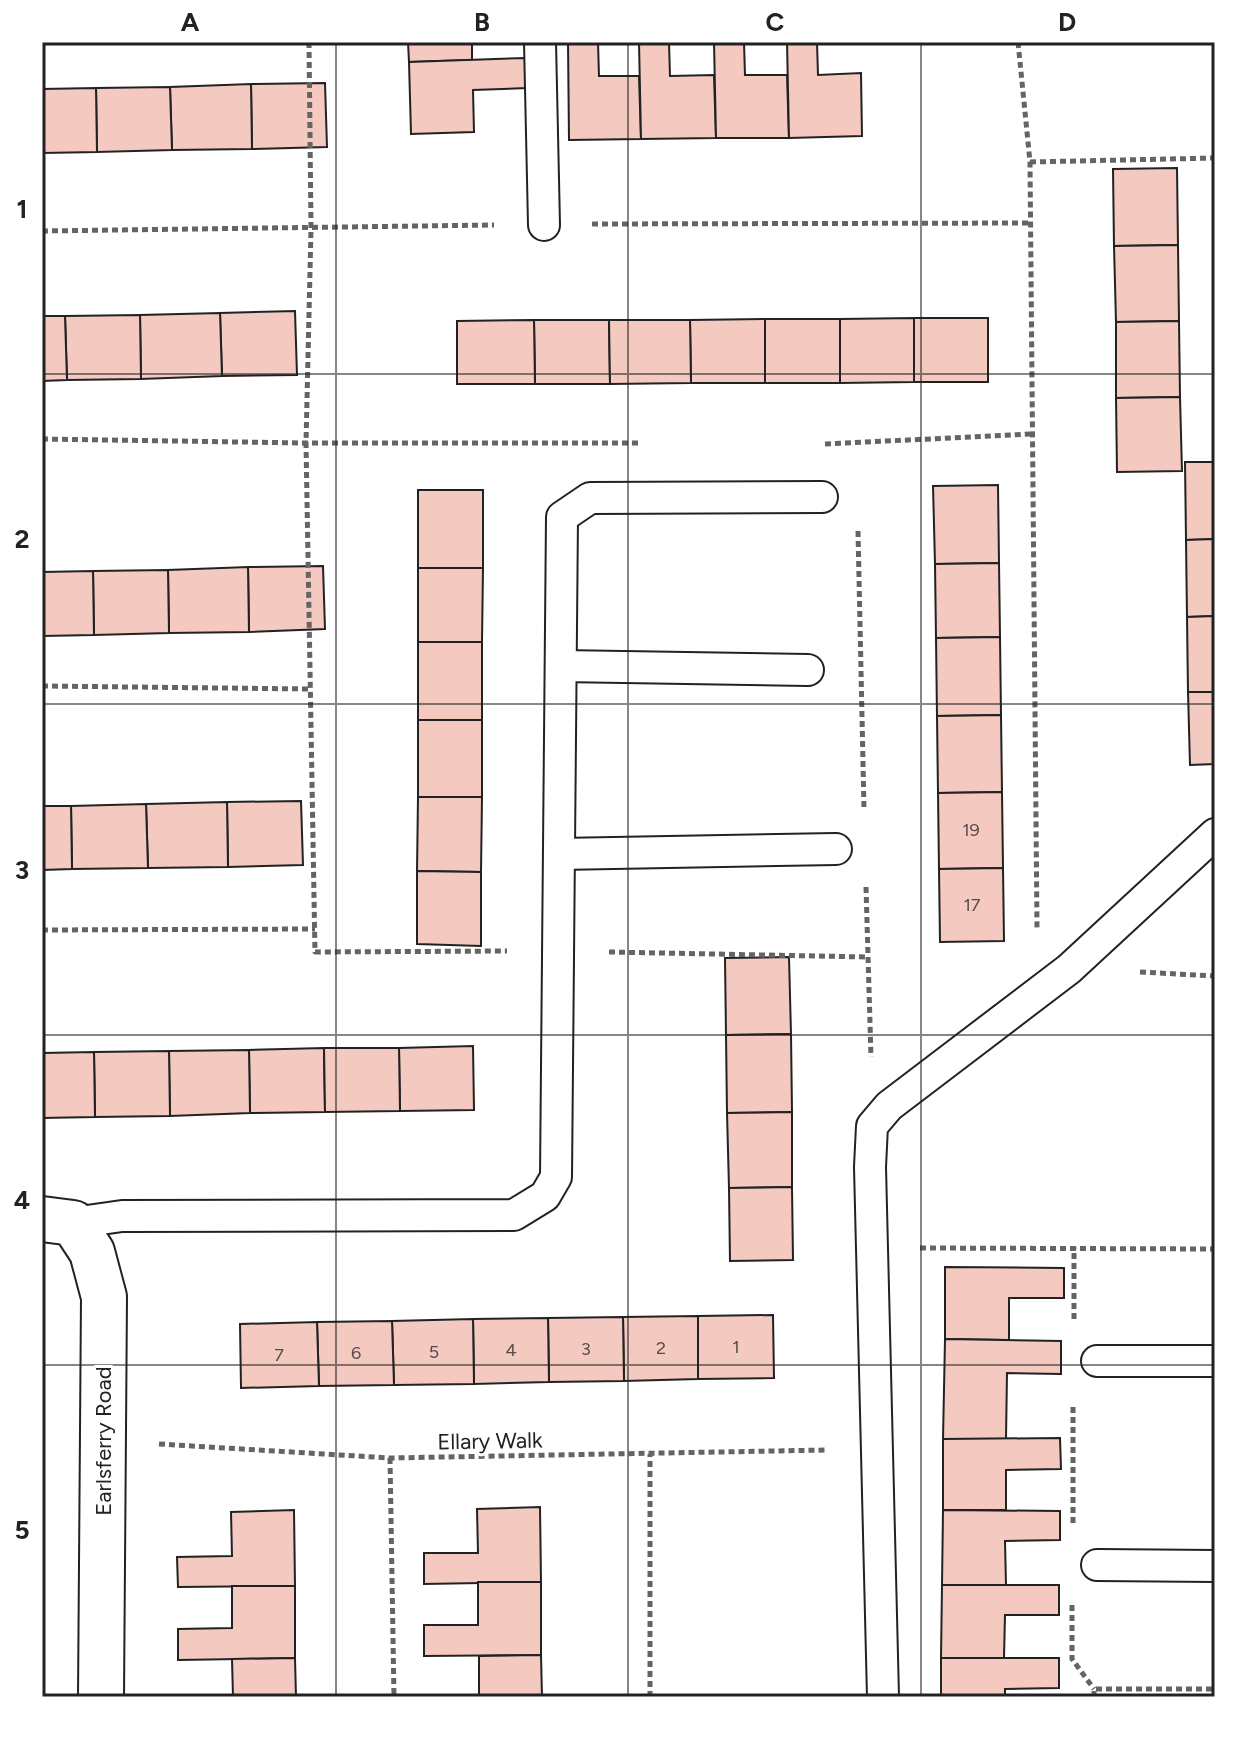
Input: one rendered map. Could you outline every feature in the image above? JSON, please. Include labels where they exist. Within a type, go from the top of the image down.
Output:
[{"type":"street","name":"Earlsferry Road","points":[[58,1221],[92,1252],[104,1297],[101,1697]]},
{"type":"lane","points":[[540,42],[544,225]]},
{"type":"lane","points":[[58,1221],[122,1216],[514,1215],[545,1196],[556,1177],[562,517],[590,498],[822,497]]},
{"type":"lane","points":[[561,666],[808,670]]},
{"type":"lane","points":[[883,1697],[870,1167],[872,1126],[889,1106],[1069,969],[1215,834]]},
{"type":"lane","points":[[559,854],[836,849]]},
{"type":"lane","points":[[1097,1361],[1215,1361]]},
{"type":"lane","points":[[1097,1565],[1215,1566]]},
{"type":"path","points":[[309,42],[311,228],[306,443],[315,952],[558,951],[868,957]]},
{"type":"path","points":[[1018,42],[1030,162],[1037,993]]},
{"type":"path","points":[[1030,162],[1215,158]]},
{"type":"path","points":[[824,444],[1032,434]]},
{"type":"path","points":[[42,439],[651,443]]},
{"type":"path","points":[[855,444],[856,457]]},
{"type":"path","points":[[857,530],[865,823]]},
{"type":"path","points":[[42,686],[311,689]]},
{"type":"path","points":[[866,883],[872,1126]]},
{"type":"path","points":[[42,930],[315,929]]},
{"type":"path","points":[[1074,1247],[1074,1327]]},
{"type":"path","points":[[872,1248],[1215,1249]]},
{"type":"path","points":[[1073,1390],[1073,1533]]},
{"type":"path","name":"Ellary Walk","points":[[103,1441],[390,1458],[877,1449]]},
{"type":"path","points":[[650,1454],[650,1697]]},
{"type":"path","points":[[390,1458],[394,1697]]},
{"type":"path","points":[[1073,1596],[1072,1659],[1094,1689],[1094,1697]]},
{"type":"path","points":[[1094,1689],[1215,1689]]},
{"type":"building","points":[[408,42],[472,42],[472,60],[409,62]]},
{"type":"building","points":[[568,42],[598,42],[599,76],[639,76],[641,139],[569,140]]},
{"type":"building","points":[[639,42],[669,42],[670,76],[714,75],[716,138],[641,139]]},
{"type":"building","points":[[714,42],[744,42],[745,75],[787,75],[789,138],[716,138]]},
{"type":"building","points":[[787,42],[817,42],[818,75],[861,73],[862,136],[789,138]]},
{"type":"building","points":[[526,58],[527,88],[473,90],[474,132],[411,134],[409,62]]},
{"type":"building","points":[[325,83],[327,147],[252,149],[251,84]]},
{"type":"building","points":[[251,84],[252,149],[172,150],[170,87]]},
{"type":"building","points":[[170,87],[172,150],[97,152],[96,88]]},
{"type":"building","points":[[96,88],[97,152],[42,153],[42,89]]},
{"type":"building","points":[[1177,168],[1178,245],[1114,246],[1113,169]]},
{"type":"building","points":[[1178,245],[1179,321],[1116,322],[1114,246]]},
{"type":"building","points":[[295,311],[297,375],[222,376],[220,313]]},
{"type":"building","points":[[220,313],[222,376],[141,379],[140,315]]},
{"type":"building","points":[[140,315],[141,379],[67,380],[65,316]]},
{"type":"building","points":[[42,316],[65,316],[67,380],[42,381]]},
{"type":"building","points":[[914,318],[914,382],[840,383],[840,319]]},
{"type":"building","points":[[914,318],[988,318],[988,382],[914,382]]},
{"type":"building","points":[[765,319],[765,383],[691,383],[690,320]]},
{"type":"building","points":[[765,319],[840,319],[840,383],[765,383]]},
{"type":"building","points":[[534,320],[609,320],[610,384],[535,384]]},
{"type":"building","points":[[534,320],[535,384],[457,384],[457,321]]},
{"type":"building","points":[[609,320],[690,320],[691,383],[610,384]]},
{"type":"building","points":[[1179,321],[1180,397],[1116,398],[1116,322]]},
{"type":"building","points":[[1180,397],[1182,471],[1117,472],[1116,398]]},
{"type":"building","points":[[1185,462],[1215,462],[1215,539],[1186,540]]},
{"type":"building","points":[[998,485],[999,563],[935,564],[933,486]]},
{"type":"building","points":[[418,490],[483,490],[483,568],[418,568]]},
{"type":"building","points":[[1215,539],[1215,616],[1187,617],[1186,540]]},
{"type":"building","points":[[999,563],[1000,637],[936,638],[935,564]]},
{"type":"building","points":[[323,566],[325,629],[249,632],[248,567]]},
{"type":"building","points":[[248,567],[249,632],[169,633],[168,570]]},
{"type":"building","points":[[418,568],[483,568],[482,642],[418,642]]},
{"type":"building","points":[[168,570],[169,633],[94,635],[93,571]]},
{"type":"building","points":[[93,571],[94,635],[42,636],[42,572]]},
{"type":"building","points":[[1215,616],[1215,692],[1188,692],[1187,617]]},
{"type":"building","points":[[1000,637],[1001,715],[937,716],[936,638]]},
{"type":"building","points":[[418,642],[482,642],[482,720],[418,720]]},
{"type":"building","points":[[1188,692],[1215,692],[1215,764],[1190,765]]},
{"type":"building","points":[[1001,715],[1002,792],[938,793],[937,716]]},
{"type":"building","points":[[418,720],[482,720],[482,797],[418,797]]},
{"type":"building","points":[[1002,792],[1003,868],[939,869],[938,793]]},
{"type":"building","points":[[418,797],[482,797],[481,872],[417,871]]},
{"type":"building","points":[[301,801],[303,865],[228,867],[227,802]]},
{"type":"building","points":[[227,802],[228,867],[148,868],[146,804]]},
{"type":"building","points":[[146,804],[148,868],[72,869],[71,806]]},
{"type":"building","points":[[42,806],[71,806],[72,869],[42,870]]},
{"type":"building","points":[[1003,868],[1004,941],[940,942],[939,869]]},
{"type":"building","points":[[417,871],[481,872],[481,946],[417,944]]},
{"type":"building","points":[[789,957],[791,1034],[726,1035],[725,958]]},
{"type":"building","points":[[791,1034],[792,1112],[727,1113],[726,1035]]},
{"type":"building","points":[[473,1046],[474,1110],[400,1111],[399,1048]]},
{"type":"building","points":[[324,1048],[325,1112],[250,1113],[249,1050]]},
{"type":"building","points":[[324,1048],[399,1048],[400,1111],[325,1112]]},
{"type":"building","points":[[249,1050],[250,1113],[170,1116],[169,1051]]},
{"type":"building","points":[[169,1051],[170,1116],[95,1117],[94,1052]]},
{"type":"building","points":[[94,1052],[95,1117],[42,1118],[42,1053]]},
{"type":"building","points":[[792,1112],[792,1187],[729,1188],[727,1113]]},
{"type":"building","points":[[792,1187],[793,1260],[730,1261],[729,1188]]},
{"type":"building","points":[[945,1267],[1064,1268],[1064,1298],[1009,1298],[1009,1340],[945,1339]]},
{"type":"building","points":[[773,1315],[774,1378],[698,1379],[698,1316]]},
{"type":"building","points":[[698,1316],[698,1379],[624,1381],[623,1317]]},
{"type":"building","points":[[623,1317],[624,1381],[549,1382],[548,1318]]},
{"type":"building","points":[[548,1318],[549,1382],[474,1384],[473,1319]]},
{"type":"building","points":[[473,1319],[474,1384],[394,1385],[392,1321]]},
{"type":"building","points":[[392,1321],[394,1385],[319,1386],[317,1322]]},
{"type":"building","points":[[317,1322],[319,1386],[241,1388],[240,1324]]},
{"type":"building","points":[[945,1339],[1061,1341],[1061,1374],[1007,1373],[1006,1439],[943,1439]]},
{"type":"building","points":[[1060,1438],[1061,1469],[1006,1470],[1006,1510],[943,1510],[943,1439]]},
{"type":"building","points":[[540,1507],[541,1582],[424,1584],[424,1553],[478,1553],[477,1509]]},
{"type":"building","points":[[294,1510],[295,1586],[178,1587],[177,1557],[232,1556],[231,1512]]},
{"type":"building","points":[[943,1510],[1060,1511],[1060,1540],[1005,1541],[1006,1585],[942,1585]]},
{"type":"building","points":[[478,1582],[541,1582],[541,1655],[424,1656],[424,1625],[478,1625]]},
{"type":"building","points":[[942,1585],[1059,1585],[1059,1615],[1005,1615],[1004,1658],[941,1658]]},
{"type":"building","points":[[232,1586],[295,1586],[295,1658],[178,1660],[178,1629],[232,1628]]},
{"type":"building","points":[[541,1655],[542,1697],[479,1697],[479,1656]]},
{"type":"building","points":[[295,1658],[296,1697],[233,1697],[232,1659]]},
{"type":"building","points":[[941,1658],[1059,1658],[1059,1688],[1005,1689],[1005,1697],[941,1697]]}]
